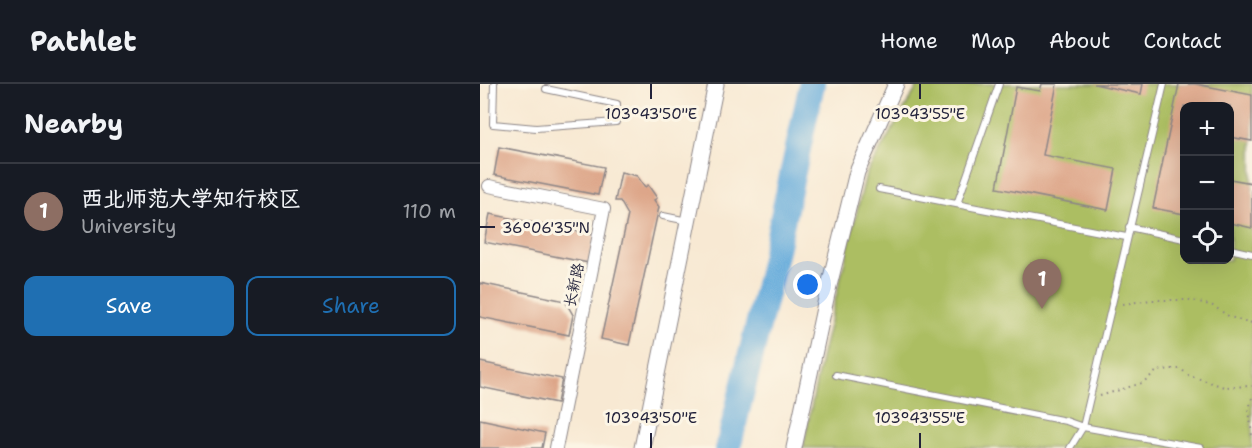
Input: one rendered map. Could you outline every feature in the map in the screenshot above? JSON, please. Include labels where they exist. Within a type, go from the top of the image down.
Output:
[{"type":"street","points":[[642,448],[716,84]]},
{"type":"street","points":[[794,448],[827,294],[857,172],[896,84]]},
{"type":"street","name":"长新路","points":[[489,186],[604,210],[556,448]]},
{"type":"lane","points":[[494,84],[493,124],[536,128],[616,122],[617,104],[546,89]]},
{"type":"lane","points":[[957,204],[999,84]]},
{"type":"lane","points":[[1070,448],[1083,427],[1126,237],[1164,84]]},
{"type":"lane","points":[[879,189],[1126,237]]},
{"type":"lane","points":[[663,216],[688,221]]},
{"type":"lane","points":[[1129,227],[1180,238]]},
{"type":"lane","points":[[1234,250],[1252,254]]},
{"type":"lane","points":[[836,375],[1066,421],[1083,427],[1174,446],[1201,448]]},
{"type":"path","points":[[1115,306],[1143,301],[1192,300],[1214,306],[1230,317],[1252,323]]},
{"type":"path","points":[[1090,397],[1095,398],[1142,383],[1157,371],[1171,369],[1181,369],[1188,375],[1224,387],[1252,386]]},
{"type":"path","points":[[1252,398],[1249,409],[1252,436]]},
{"type":"green space","points":[[919,84],[1252,84],[1252,448],[803,448],[821,358],[866,174]]},
{"type":"building","points":[[1042,84],[1057,84],[1043,155],[1116,169],[1108,210],[997,188],[1016,87],[1040,91]]},
{"type":"building","points":[[1094,84],[1143,84],[1141,94]]},
{"type":"building","points":[[1179,84],[1196,84],[1252,95],[1252,141],[1234,138],[1234,102],[1180,102],[1180,213],[1153,208]]},
{"type":"building","points":[[499,147],[604,167],[598,195],[494,175]]},
{"type":"building","points":[[621,172],[637,176],[645,187],[648,185],[657,198],[654,200],[659,207],[629,345],[601,339],[628,215],[620,201],[615,201]]},
{"type":"building","points":[[1234,180],[1252,183],[1252,228],[1234,224]]},
{"type":"building","points":[[490,214],[595,235],[589,263],[484,242]]},
{"type":"building","points":[[480,283],[565,301],[573,315],[569,335],[480,317]]},
{"type":"building","points":[[480,362],[562,379],[557,403],[480,387]]},
{"type":"building","points":[[480,419],[545,433],[542,448],[480,448]]},
{"type":"waterway","points":[[728,448],[770,277],[812,84]]},
{"type":"place","name":"西北师范大学知行校区","points":[[1042,309]]}]
